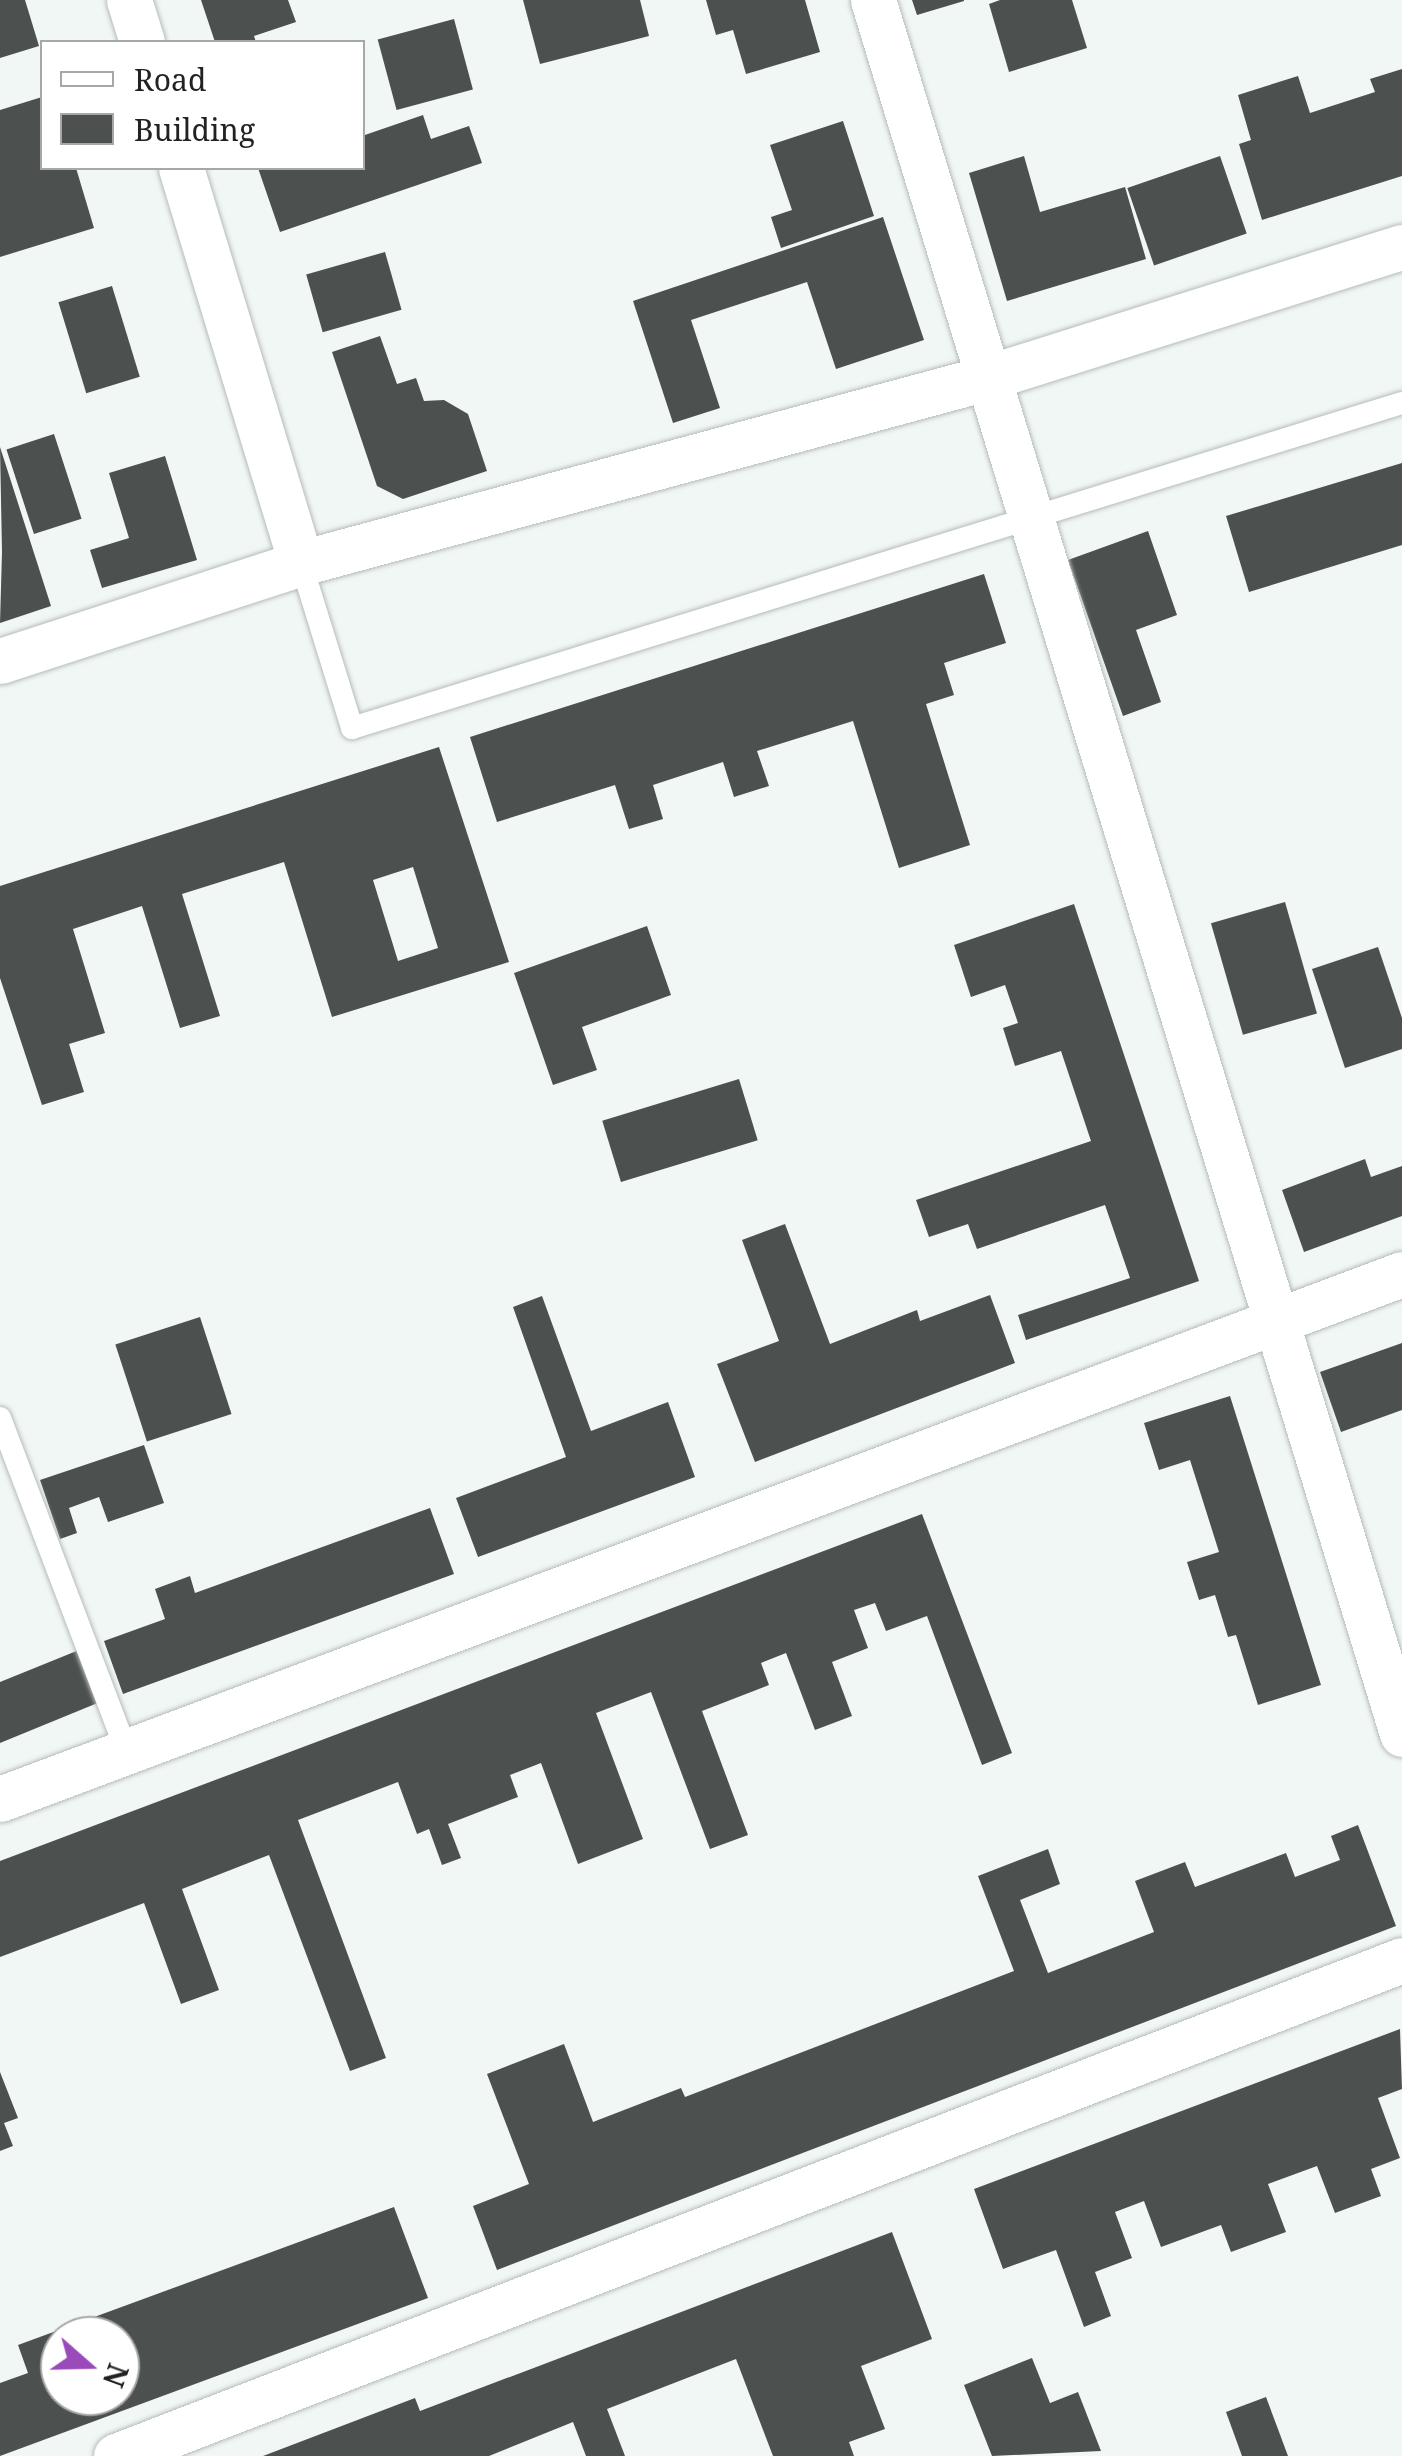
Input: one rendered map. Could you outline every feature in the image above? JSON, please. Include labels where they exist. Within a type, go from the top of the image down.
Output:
[{"type":"street","points":[[130,0],[141,40]]},
{"type":"street","points":[[872,0],[1402,1734]]},
{"type":"street","points":[[181,170],[301,562]]},
{"type":"street","points":[[0,661],[301,562],[986,378],[1402,247]]},
{"type":"street","points":[[0,1799],[1402,1274]]},
{"type":"street","points":[[116,2456],[1402,1960]]},
{"type":"lane","points":[[301,562],[352,728],[1402,403]]},
{"type":"lane","points":[[0,1418],[128,1752]]},
{"type":"building","points":[[0,0],[25,0],[39,46],[0,58]]},
{"type":"building","points":[[201,0],[288,0],[296,22],[254,36],[255,40],[214,40]]},
{"type":"building","points":[[523,0],[640,0],[649,36],[540,64]]},
{"type":"building","points":[[706,0],[805,0],[820,52],[746,74],[733,30],[716,35]]},
{"type":"building","points":[[912,0],[964,0],[964,1],[917,15]]},
{"type":"building","points":[[1000,0],[1072,0],[1087,48],[1009,72],[989,4]]},
{"type":"building","points":[[454,19],[473,90],[397,110],[378,39]]},
{"type":"building","points":[[1402,69],[1402,176],[1262,220],[1239,144],[1251,140],[1238,95],[1298,76],[1310,113],[1375,92],[1370,79]]},
{"type":"building","points":[[40,98],[40,170],[77,170],[94,228],[0,257],[0,110]]},
{"type":"building","points":[[423,115],[431,139],[469,126],[482,163],[280,232],[259,170],[365,170],[365,135]]},
{"type":"building","points":[[843,121],[874,216],[781,248],[771,217],[792,210],[770,145]]},
{"type":"building","points":[[1024,156],[1040,212],[1125,187],[1146,259],[1007,301],[969,173]]},
{"type":"building","points":[[1220,156],[1247,234],[1154,265],[1127,188]]},
{"type":"building","points":[[883,217],[924,340],[836,369],[807,282],[691,320],[720,408],[673,423],[633,301]]},
{"type":"building","points":[[385,252],[402,310],[323,332],[306,275]]},
{"type":"building","points":[[112,286],[140,377],[86,393],[58,302]]},
{"type":"building","points":[[380,336],[397,384],[416,378],[424,401],[444,400],[468,414],[487,471],[403,499],[377,486],[332,352]]},
{"type":"building","points":[[54,434],[82,519],[34,534],[6,449]]},
{"type":"building","points":[[0,447],[51,606],[0,623],[2,552]]},
{"type":"building","points":[[165,456],[197,560],[102,588],[90,550],[129,538],[109,473]]},
{"type":"building","points":[[1402,463],[1402,545],[1249,592],[1226,516]]},
{"type":"building","points":[[1148,531],[1177,615],[1136,630],[1161,702],[1123,716],[1068,560]]},
{"type":"building","points":[[984,574],[1006,643],[944,663],[954,695],[926,704],[970,845],[899,868],[853,721],[757,751],[769,786],[734,797],[723,762],[653,785],[663,819],[629,829],[615,785],[497,822],[470,737]]},
{"type":"building","points":[[439,747],[509,962],[332,1017],[284,862],[182,894],[220,1016],[180,1028],[142,906],[73,929],[105,1033],[69,1044],[84,1092],[42,1105],[0,978],[0,886]],"holes":[[[413,867],[438,948],[398,961],[373,880]]]},
{"type":"building","points":[[1285,902],[1317,1014],[1243,1035],[1211,923]]},
{"type":"building","points":[[1074,904],[1199,1281],[1026,1340],[1018,1315],[1130,1278],[1105,1205],[977,1249],[968,1224],[929,1237],[916,1200],[1091,1141],[1061,1051],[1015,1066],[1003,1028],[1018,1023],[1005,985],[971,997],[954,945]]},
{"type":"building","points":[[647,926],[671,995],[582,1027],[597,1070],[553,1085],[514,973]]},
{"type":"building","points":[[1378,947],[1402,1018],[1402,1049],[1345,1068],[1312,969]]},
{"type":"building","points":[[739,1079],[758,1140],[621,1182],[602,1121]]},
{"type":"building","points":[[1365,1159],[1371,1177],[1402,1166],[1402,1216],[1304,1252],[1282,1190]]},
{"type":"building","points":[[785,1224],[830,1344],[917,1310],[920,1321],[990,1295],[1015,1363],[755,1462],[717,1364],[779,1341],[742,1240]]},
{"type":"building","points":[[542,1296],[591,1431],[668,1402],[695,1477],[478,1557],[456,1498],[566,1457],[513,1307]]},
{"type":"building","points":[[200,1317],[232,1414],[147,1442],[115,1345]]},
{"type":"building","points":[[1402,1343],[1402,1410],[1341,1432],[1320,1372]]},
{"type":"building","points":[[1230,1396],[1321,1685],[1258,1705],[1236,1635],[1228,1637],[1215,1595],[1199,1600],[1187,1562],[1219,1552],[1190,1460],[1159,1470],[1144,1423]]},
{"type":"building","points":[[144,1445],[164,1503],[108,1522],[99,1497],[69,1508],[77,1533],[60,1539],[40,1480]]},
{"type":"building","points":[[430,1508],[454,1574],[123,1694],[104,1641],[165,1619],[155,1589],[190,1576],[195,1593]]},
{"type":"building","points":[[922,1514],[1012,1753],[982,1765],[927,1616],[886,1631],[875,1603],[854,1610],[868,1648],[832,1662],[852,1716],[815,1730],[786,1653],[761,1663],[769,1685],[702,1711],[748,1835],[710,1849],[651,1692],[596,1713],[643,1839],[578,1864],[541,1763],[510,1775],[518,1797],[448,1824],[461,1858],[442,1865],[429,1829],[417,1834],[398,1782],[298,1820],[386,2058],[350,2071],[269,1855],[182,1889],[219,1990],[181,2004],[144,1903],[0,1957],[0,1861]]},
{"type":"building","points":[[79,1650],[100,1702],[0,1743],[0,1682]]},
{"type":"building","points":[[1358,1825],[1396,1926],[497,2270],[473,2206],[529,2184],[487,2074],[564,2044],[593,2122],[681,2088],[685,2097],[1014,1971],[978,1876],[1048,1849],[1060,1884],[1020,1900],[1048,1973],[1154,1932],[1135,1881],[1185,1862],[1195,1887],[1286,1853],[1295,1877],[1340,1860],[1331,1836]]},
{"type":"building","points":[[1400,2029],[1402,2089],[1378,2098],[1400,2158],[1371,2169],[1381,2196],[1335,2213],[1317,2166],[1268,2184],[1286,2232],[1231,2252],[1221,2225],[1161,2247],[1144,2201],[1115,2212],[1132,2258],[1095,2272],[1111,2316],[1084,2327],[1056,2250],[1003,2269],[974,2189]]},
{"type":"building","points":[[0,2072],[18,2118],[4,2123],[13,2146],[0,2151]]},
{"type":"building","points":[[394,2207],[428,2298],[140,2404],[140,2316],[97,2316]]},
{"type":"building","points":[[892,2232],[932,2339],[861,2366],[885,2429],[849,2442],[854,2456],[773,2456],[736,2359],[607,2409],[625,2456],[586,2456],[573,2422],[489,2456],[263,2456],[415,2398],[420,2411]]},
{"type":"building","points":[[40,2337],[40,2416],[108,2416],[0,2456],[0,2383],[28,2373],[18,2345]]},
{"type":"building","points":[[1032,2358],[1050,2403],[1078,2392],[1101,2451],[992,2456],[964,2385]]},
{"type":"building","points":[[1266,2397],[1288,2456],[1242,2456],[1226,2412]]}]
